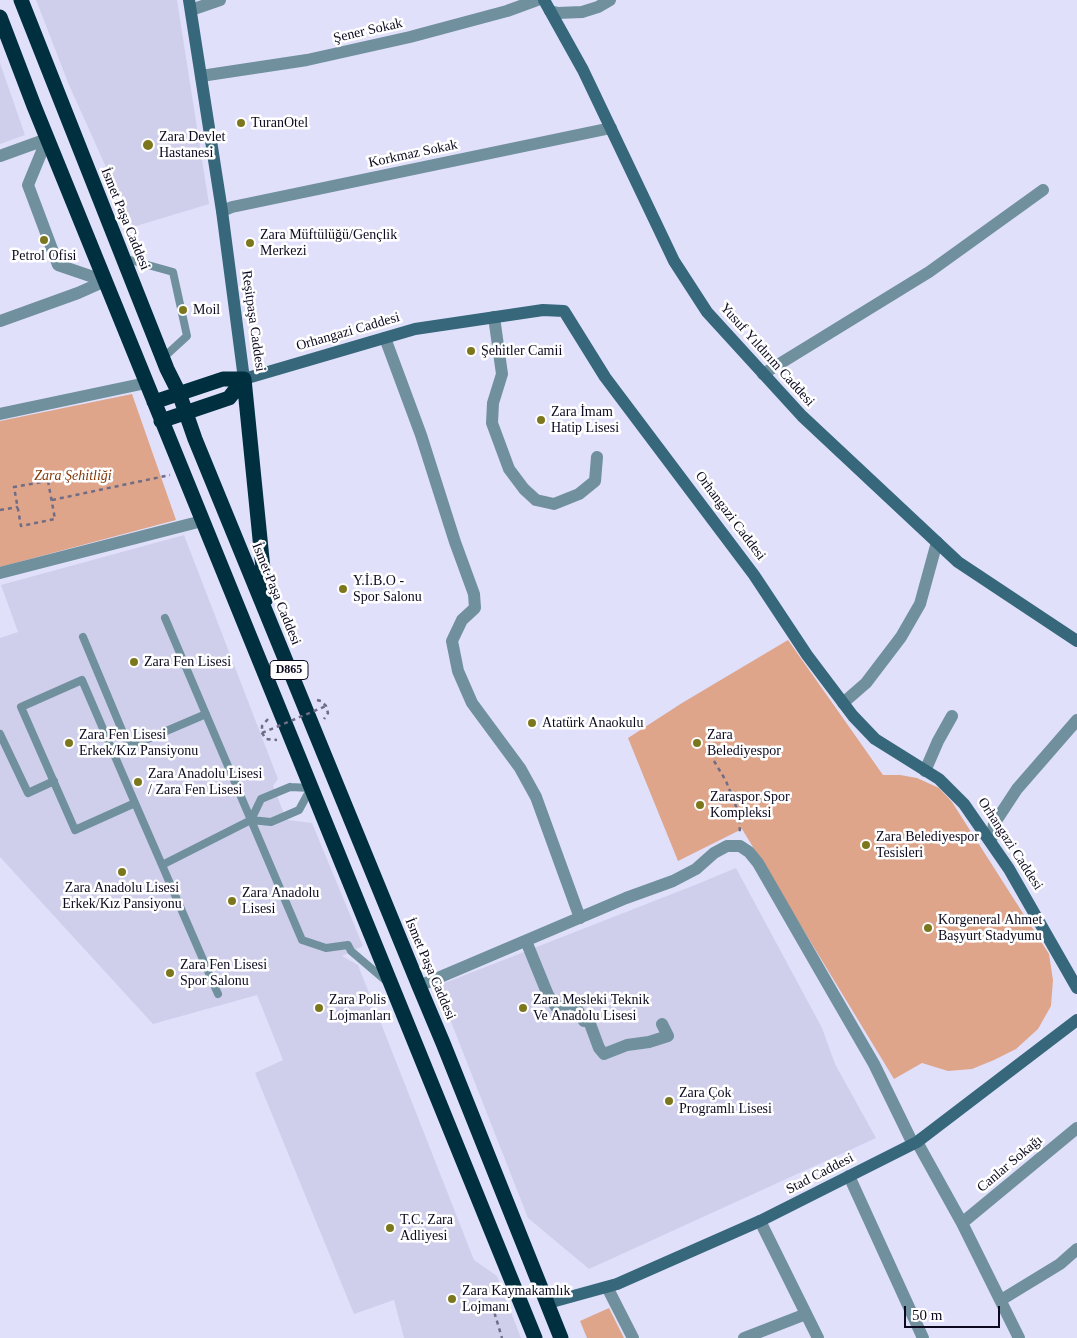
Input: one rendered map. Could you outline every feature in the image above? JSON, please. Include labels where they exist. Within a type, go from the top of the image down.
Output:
[{"type":"highway","name":"İsmet Paşa Caddesi","points":[[21,0],[268,618],[418,986],[444,1043],[562,1338]]},
{"type":"highway","name":"D865","points":[[0,17],[47,139],[161,421],[535,1338]]},
{"type":"highway","name":"Orhangazi Caddesi","points":[[154,402],[223,379],[244,379]]},
{"type":"highway","points":[[161,421],[229,398],[244,379]]},
{"type":"highway","name":"Reşitpaşa Caddesi","points":[[244,379],[268,618]]},
{"type":"street","points":[[190,5],[220,0]]},
{"type":"street","name":"Şener Sokak","points":[[201,76],[307,60],[410,37],[507,11],[537,0]]},
{"type":"street","points":[[547,6],[558,13],[582,12],[598,7],[610,0]]},
{"type":"street","name":"Reşitpaşa Caddesi","points":[[190,5],[222,211],[244,379]]},
{"type":"street","name":"Yusuf Yıldırım Caddesi","points":[[547,6],[583,70],[674,261],[707,312],[802,416],[958,562],[1077,641]]},
{"type":"street","name":"Korkmaz Sokak","points":[[222,211],[241,205],[611,128]]},
{"type":"street","points":[[0,156],[47,139]]},
{"type":"street","points":[[47,139],[28,185],[58,265],[105,281]]},
{"type":"street","points":[[763,374],[928,272],[1043,190]]},
{"type":"street","points":[[0,321],[78,293],[105,281]]},
{"type":"street","name":"Orhangazi Caddesi","points":[[244,379],[415,329],[543,310],[564,311],[605,377],[754,575],[806,655],[844,703],[875,738],[939,779],[964,804],[1014,877],[1077,988]]},
{"type":"street","points":[[494,317],[502,374],[493,403],[492,423],[509,469],[514,476],[536,500],[554,504],[579,494],[594,481],[596,457]]},
{"type":"street","points":[[385,338],[421,435],[455,542],[474,594],[475,608],[462,620],[452,642],[458,671],[472,703],[520,768],[536,797],[580,918]]},
{"type":"street","points":[[0,414],[146,383]]},
{"type":"street","points":[[0,573],[202,521]]},
{"type":"street","points":[[844,703],[866,683],[902,637],[920,604],[937,542]]},
{"type":"street","points":[[925,771],[938,741],[952,716]]},
{"type":"street","points":[[991,841],[994,824],[1017,789],[1077,720]]},
{"type":"street","points":[[418,986],[626,898],[673,881],[696,869],[714,853],[727,846],[740,846],[750,852],[758,863],[874,1064],[915,1143],[962,1223],[1019,1338]]},
{"type":"street","points":[[526,941],[548,995],[558,1008],[573,1002],[584,1021],[589,1021],[599,1048],[604,1054],[627,1045],[649,1042],[668,1036],[662,1024]]},
{"type":"street","name":"Stad Caddesi","points":[[548,1303],[617,1284],[760,1220],[915,1143],[1077,1020]]},
{"type":"street","name":"Canlar Sokağı","points":[[962,1223],[1077,1128]]},
{"type":"street","points":[[849,1176],[923,1338]]},
{"type":"street","points":[[760,1220],[818,1338]]},
{"type":"street","points":[[1001,1300],[1060,1264],[1077,1249]]},
{"type":"street","points":[[607,1286],[633,1338]]},
{"type":"street","points":[[744,1338],[806,1314]]},
{"type":"lane","points":[[123,258],[173,272],[187,336],[163,358]]},
{"type":"lane","points":[[165,618],[302,940],[326,948],[348,945],[351,951],[391,984]]},
{"type":"lane","points":[[83,637],[129,747],[206,714]]},
{"type":"lane","points":[[136,803],[75,830],[21,707],[82,680],[136,803],[218,994]]},
{"type":"lane","points":[[0,734],[28,793],[54,781]]},
{"type":"lane","points":[[162,866],[251,820],[271,822],[299,810],[311,788],[290,787],[261,799],[251,820]]},
{"type":"path","points":[[52,500],[183,472]]},
{"type":"path","points":[[48,480],[52,500],[55,519],[21,526],[14,487],[48,480]]},
{"type":"path","points":[[0,510],[18,507]]},
{"type":"path","points":[[314,700],[321,701],[326,706],[328,713],[321,722]]},
{"type":"path","points":[[262,733],[326,706]]},
{"type":"path","points":[[262,733],[264,723],[270,719]]},
{"type":"path","points":[[262,733],[269,740],[277,740]]},
{"type":"path","points":[[714,762],[726,782],[738,814],[740,846]]},
{"type":"path","points":[[483,1312],[493,1308],[502,1338]]},
{"type":"shaded area","name":"Zara Devlet Hastanesi","points":[[36,0],[177,0],[209,204],[133,227],[69,85]]},
{"type":"shaded area","points":[[0,63],[25,135],[0,144]]},
{"type":"shaded area","name":"Zara Anadolu Lisesi / Zara Fen Lisesi","points":[[184,535],[278,779],[273,786],[285,816],[288,820],[312,823],[363,946],[342,956],[358,965],[474,1260],[497,1276],[521,1338],[404,1338],[394,1300],[354,1314],[255,1073],[283,1060],[257,995],[153,1024],[0,857],[0,638],[18,632],[1,585]]},
{"type":"shaded area","name":"Zara Çok Programlı Lisesi","points":[[736,868],[822,1028],[835,1064],[876,1138],[589,1269],[528,1218],[437,986]]},
{"type":"green space","name":"Zara Şehitliği","points":[[132,394],[176,520],[0,567],[0,421]]},
{"type":"green space","name":"Zara Belediyespor Tesisleri","points":[[788,640],[883,775],[917,778],[939,788],[952,802],[1049,954],[1053,980],[1051,1006],[1038,1029],[1016,1049],[972,1069],[948,1071],[922,1063],[894,1079],[742,829],[678,861],[628,738],[682,703]]},
{"type":"green space","points":[[609,1308],[624,1338],[587,1338],[580,1321]]},
{"type":"place","name":"TuranOtel","points":[[241,123]]},
{"type":"place","name":"Zara Devlet Hastanesi","points":[[148,145]]},
{"type":"place","name":"Petrol Ofisi","points":[[44,240]]},
{"type":"place","name":"Zara Müftülüğü/Gençlik Merkezi","points":[[250,243]]},
{"type":"place","name":"Moil","points":[[183,310]]},
{"type":"place","name":"Şehitler Camii","points":[[471,351]]},
{"type":"place","name":"Zara İmam Hatip Lisesi","points":[[541,420]]},
{"type":"place","name":"Y.İ.B.O - Spor Salonu","points":[[343,589]]},
{"type":"place","name":"Zara Fen Lisesi","points":[[134,662]]},
{"type":"place","name":"Atatürk Anaokulu","points":[[532,723]]},
{"type":"place","name":"Zara Fen Lisesi Erkek/Kız Pansiyonu","points":[[69,743]]},
{"type":"place","name":"Zara Belediyespor","points":[[697,743]]},
{"type":"place","name":"Zara Anadolu Lisesi / Zara Fen Lisesi","points":[[138,782]]},
{"type":"place","name":"Zaraspor Spor Kompleksi","points":[[700,805]]},
{"type":"place","name":"Zara Belediyespor Tesisleri","points":[[866,845]]},
{"type":"place","name":"Zara Anadolu Lisesi Erkek/Kız Pansiyonu","points":[[122,872]]},
{"type":"place","name":"Zara Anadolu Lisesi","points":[[232,901]]},
{"type":"place","name":"Korgeneral Ahmet Başyurt Stadyumu","points":[[928,928]]},
{"type":"place","name":"Zara Fen Lisesi Spor Salonu","points":[[170,973]]},
{"type":"place","name":"Zara Polis Lojmanları","points":[[319,1008]]},
{"type":"place","name":"Zara Mesleki Teknik Ve Anadolu Lisesi","points":[[523,1008]]},
{"type":"place","name":"Zara Çok Programlı Lisesi","points":[[669,1101]]},
{"type":"place","name":"T.C. Zara Adliyesi","points":[[390,1228]]},
{"type":"place","name":"Zara Kaymakamlık Lojmanı","points":[[452,1299]]}]
